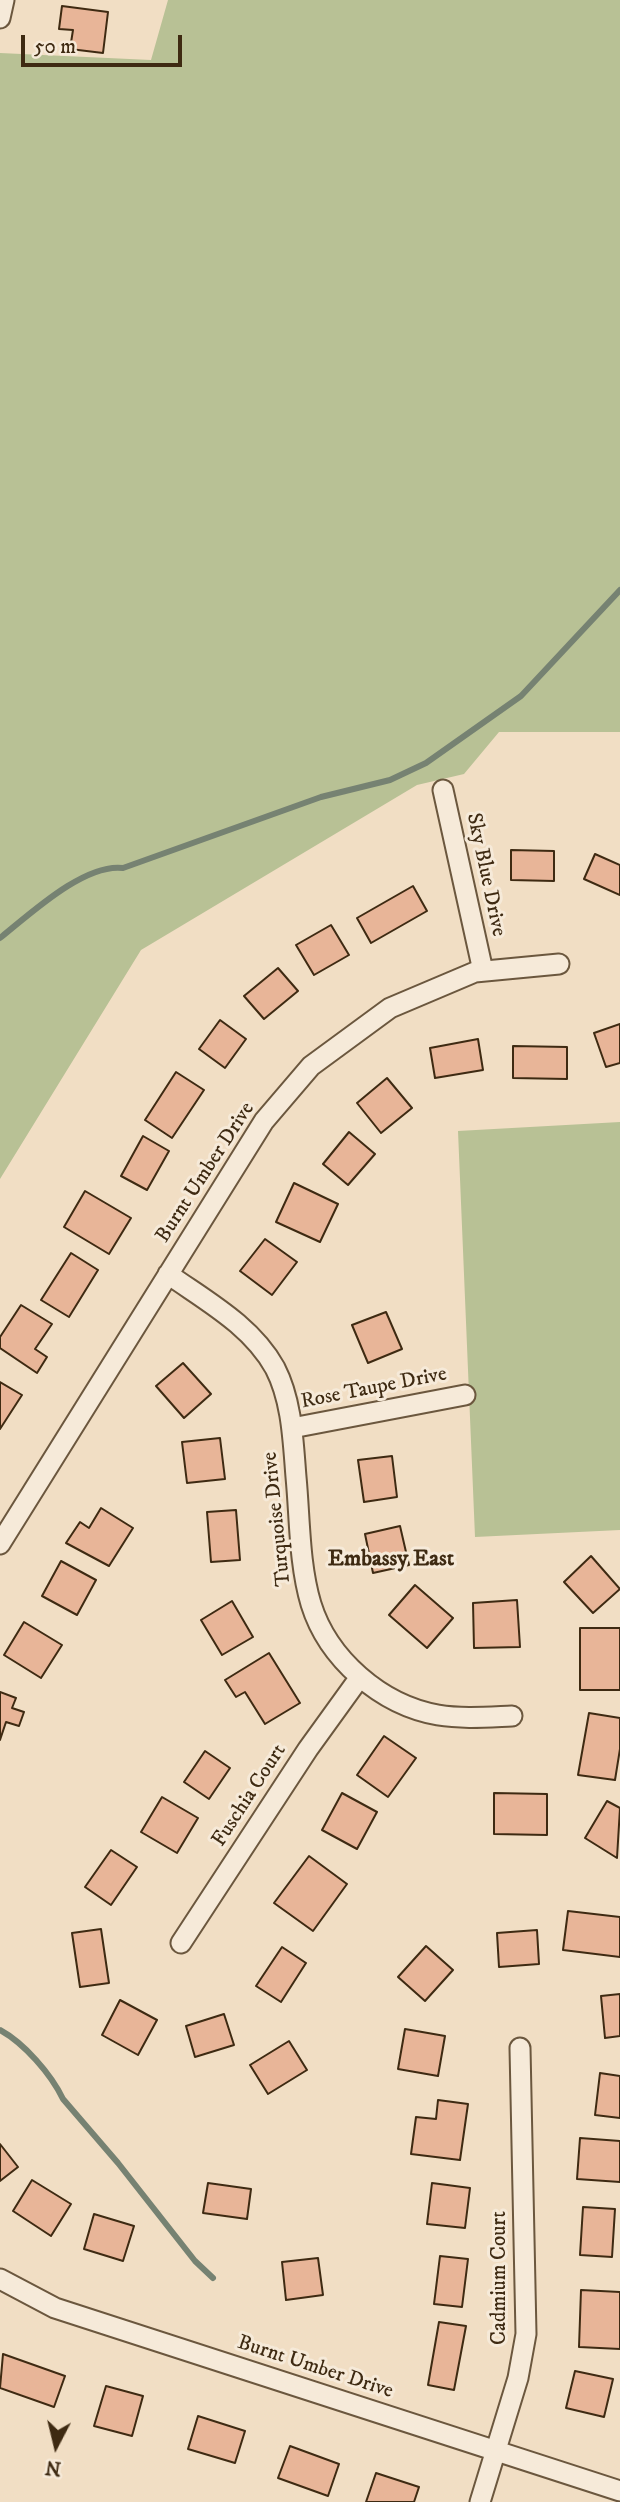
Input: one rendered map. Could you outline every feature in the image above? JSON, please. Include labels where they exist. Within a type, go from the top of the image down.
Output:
[{"type":"street","points":[[0,18],[4,0]]},
{"type":"street","name":"Sky Blue Drive","points":[[443,790],[483,971]]},
{"type":"street","name":"Burnt Umber Drive","points":[[0,1544],[264,1121],[311,1066],[390,1008],[483,971],[559,964]]},
{"type":"street","name":"Turquoise Drive","points":[[168,1275],[252,1336],[281,1382],[292,1428],[305,1580],[312,1606],[335,1648],[360,1677],[385,1694],[435,1714],[512,1716]]},
{"type":"street","name":"Rose Taupe Drive","points":[[292,1428],[465,1395]]},
{"type":"street","name":"Fuschia Court","points":[[181,1943],[308,1749],[360,1677]]},
{"type":"street","name":"Cadmium Court","points":[[480,2502],[521,2367],[526,2334],[520,2048]]},
{"type":"street","name":"Burnt Umber Drive","points":[[0,2279],[55,2308],[620,2491]]},
{"type":"green space","points":[[168,0],[620,0],[620,732],[499,732],[464,774],[417,785],[141,950],[0,1179],[0,53],[151,60]]},
{"type":"green space","points":[[620,1122],[620,1530],[475,1537],[458,1131]]},
{"type":"building","points":[[62,6],[108,12],[103,53],[70,49],[73,30],[59,29]]},
{"type":"building","points":[[511,850],[554,851],[554,881],[511,880]]},
{"type":"building","points":[[595,854],[620,865],[620,895],[584,879]]},
{"type":"building","points":[[413,886],[427,911],[371,943],[357,918]]},
{"type":"building","points":[[331,925],[349,955],[314,975],[296,945]]},
{"type":"building","points":[[278,968],[298,991],[264,1019],[244,996]]},
{"type":"building","points":[[220,1020],[246,1039],[225,1068],[199,1049]]},
{"type":"building","points":[[620,1024],[620,1063],[606,1067],[594,1033]]},
{"type":"building","points":[[478,1039],[483,1070],[435,1078],[430,1048]]},
{"type":"building","points":[[513,1046],[567,1047],[567,1079],[513,1078]]},
{"type":"building","points":[[176,1072],[204,1090],[172,1138],[145,1120]]},
{"type":"building","points":[[387,1078],[412,1108],[381,1133],[357,1103]]},
{"type":"building","points":[[349,1132],[375,1154],[348,1185],[323,1164]]},
{"type":"building","points":[[143,1136],[169,1151],[147,1190],[121,1176]]},
{"type":"building","points":[[294,1183],[338,1204],[320,1242],[276,1222]]},
{"type":"building","points":[[85,1191],[131,1218],[109,1254],[64,1227]]},
{"type":"building","points":[[265,1239],[297,1262],[272,1295],[240,1271]]},
{"type":"building","points":[[71,1253],[98,1270],[69,1317],[41,1300]]},
{"type":"building","points":[[21,1305],[52,1324],[35,1349],[47,1357],[37,1373],[0,1348],[0,1337]]},
{"type":"building","points":[[386,1312],[402,1349],[368,1363],[352,1325]]},
{"type":"building","points":[[183,1363],[211,1394],[184,1418],[156,1386]]},
{"type":"building","points":[[0,1382],[22,1395],[0,1429]]},
{"type":"building","points":[[220,1438],[225,1479],[187,1483],[182,1442]]},
{"type":"building","points":[[392,1456],[397,1497],[364,1502],[358,1460]]},
{"type":"building","points":[[101,1508],[133,1528],[109,1566],[66,1543],[80,1522],[89,1528]]},
{"type":"building","points":[[236,1510],[240,1560],[211,1562],[207,1512]]},
{"type":"building","points":[[400,1526],[409,1565],[373,1573],[365,1534]]},
{"type":"building","points":[[591,1556],[620,1589],[593,1613],[564,1582]]},
{"type":"building","points":[[61,1561],[96,1580],[77,1615],[42,1596]]},
{"type":"building","points":[[415,1585],[453,1618],[427,1648],[389,1615]]},
{"type":"building","points":[[517,1600],[520,1647],[474,1648],[473,1603]]},
{"type":"building","points":[[232,1601],[253,1637],[222,1655],[201,1620]]},
{"type":"building","points":[[24,1622],[62,1645],[41,1678],[4,1655]]},
{"type":"building","points":[[580,1628],[620,1628],[620,1690],[580,1690]]},
{"type":"building","points":[[269,1653],[300,1703],[265,1724],[245,1692],[236,1697],[225,1680]]},
{"type":"building","points":[[0,1692],[16,1698],[12,1708],[24,1712],[19,1726],[6,1722],[0,1740]]},
{"type":"building","points":[[589,1713],[620,1718],[620,1749],[615,1780],[578,1775]]},
{"type":"building","points":[[384,1736],[416,1758],[388,1797],[357,1775]]},
{"type":"building","points":[[205,1751],[230,1768],[209,1799],[184,1782]]},
{"type":"building","points":[[342,1793],[377,1812],[357,1849],[322,1830]]},
{"type":"building","points":[[494,1793],[547,1794],[547,1835],[494,1834]]},
{"type":"building","points":[[162,1797],[198,1818],[177,1853],[141,1832]]},
{"type":"building","points":[[607,1801],[620,1808],[617,1858],[585,1838]]},
{"type":"building","points":[[111,1850],[137,1867],[111,1905],[85,1887]]},
{"type":"building","points":[[309,1856],[347,1884],[313,1931],[274,1903]]},
{"type":"building","points":[[568,1911],[620,1917],[620,1957],[563,1950]]},
{"type":"building","points":[[101,1929],[109,1983],[80,1987],[72,1933]]},
{"type":"building","points":[[537,1930],[539,1964],[499,1967],[497,1933]]},
{"type":"building","points":[[426,1946],[453,1970],[425,2001],[398,1977]]},
{"type":"building","points":[[282,1947],[306,1963],[281,2002],[256,1986]]},
{"type":"building","points":[[620,1994],[620,2036],[605,2038],[601,1996]]},
{"type":"building","points":[[120,2000],[157,2020],[138,2055],[102,2035]]},
{"type":"building","points":[[224,2014],[234,2045],[195,2057],[186,2026]]},
{"type":"building","points":[[405,2029],[445,2036],[438,2076],[398,2069]]},
{"type":"building","points":[[289,2041],[307,2070],[268,2094],[250,2065]]},
{"type":"building","points":[[600,2073],[620,2076],[620,2118],[595,2115]]},
{"type":"building","points":[[438,2100],[468,2104],[460,2160],[411,2154],[416,2117],[436,2119]]},
{"type":"building","points":[[580,2138],[620,2141],[620,2182],[577,2179]]},
{"type":"building","points":[[0,2144],[18,2167],[0,2181]]},
{"type":"building","points":[[32,2180],[71,2204],[51,2236],[13,2211]]},
{"type":"building","points":[[208,2183],[251,2189],[247,2219],[203,2213]]},
{"type":"building","points":[[432,2183],[470,2188],[465,2228],[427,2224]]},
{"type":"building","points":[[583,2207],[615,2209],[612,2257],[580,2255]]},
{"type":"building","points":[[94,2214],[134,2226],[123,2261],[84,2249]]},
{"type":"building","points":[[440,2256],[468,2259],[462,2307],[434,2304]]},
{"type":"building","points":[[318,2258],[323,2295],[286,2300],[282,2262]]},
{"type":"building","points":[[581,2290],[620,2292],[620,2349],[579,2347]]},
{"type":"building","points":[[439,2322],[466,2326],[454,2390],[428,2385]]},
{"type":"building","points":[[3,2354],[65,2376],[54,2407],[0,2388]]},
{"type":"building","points":[[575,2371],[613,2379],[604,2417],[566,2408]]},
{"type":"building","points":[[106,2386],[143,2396],[132,2436],[94,2426]]},
{"type":"building","points":[[198,2416],[245,2431],[235,2463],[188,2449]]},
{"type":"building","points":[[290,2446],[339,2464],[328,2496],[278,2478]]},
{"type":"building","points":[[376,2473],[419,2487],[414,2502],[366,2502]]},
{"type":"waterway","points":[[0,938],[58,892],[91,874],[123,868],[321,797],[390,780],[426,763],[521,696],[620,590]]},
{"type":"waterway","points":[[0,2030],[36,2060],[63,2099],[118,2163],[195,2261],[213,2278]]},
{"type":"district","name":"Embassy East","points":[[391,1560]]}]
